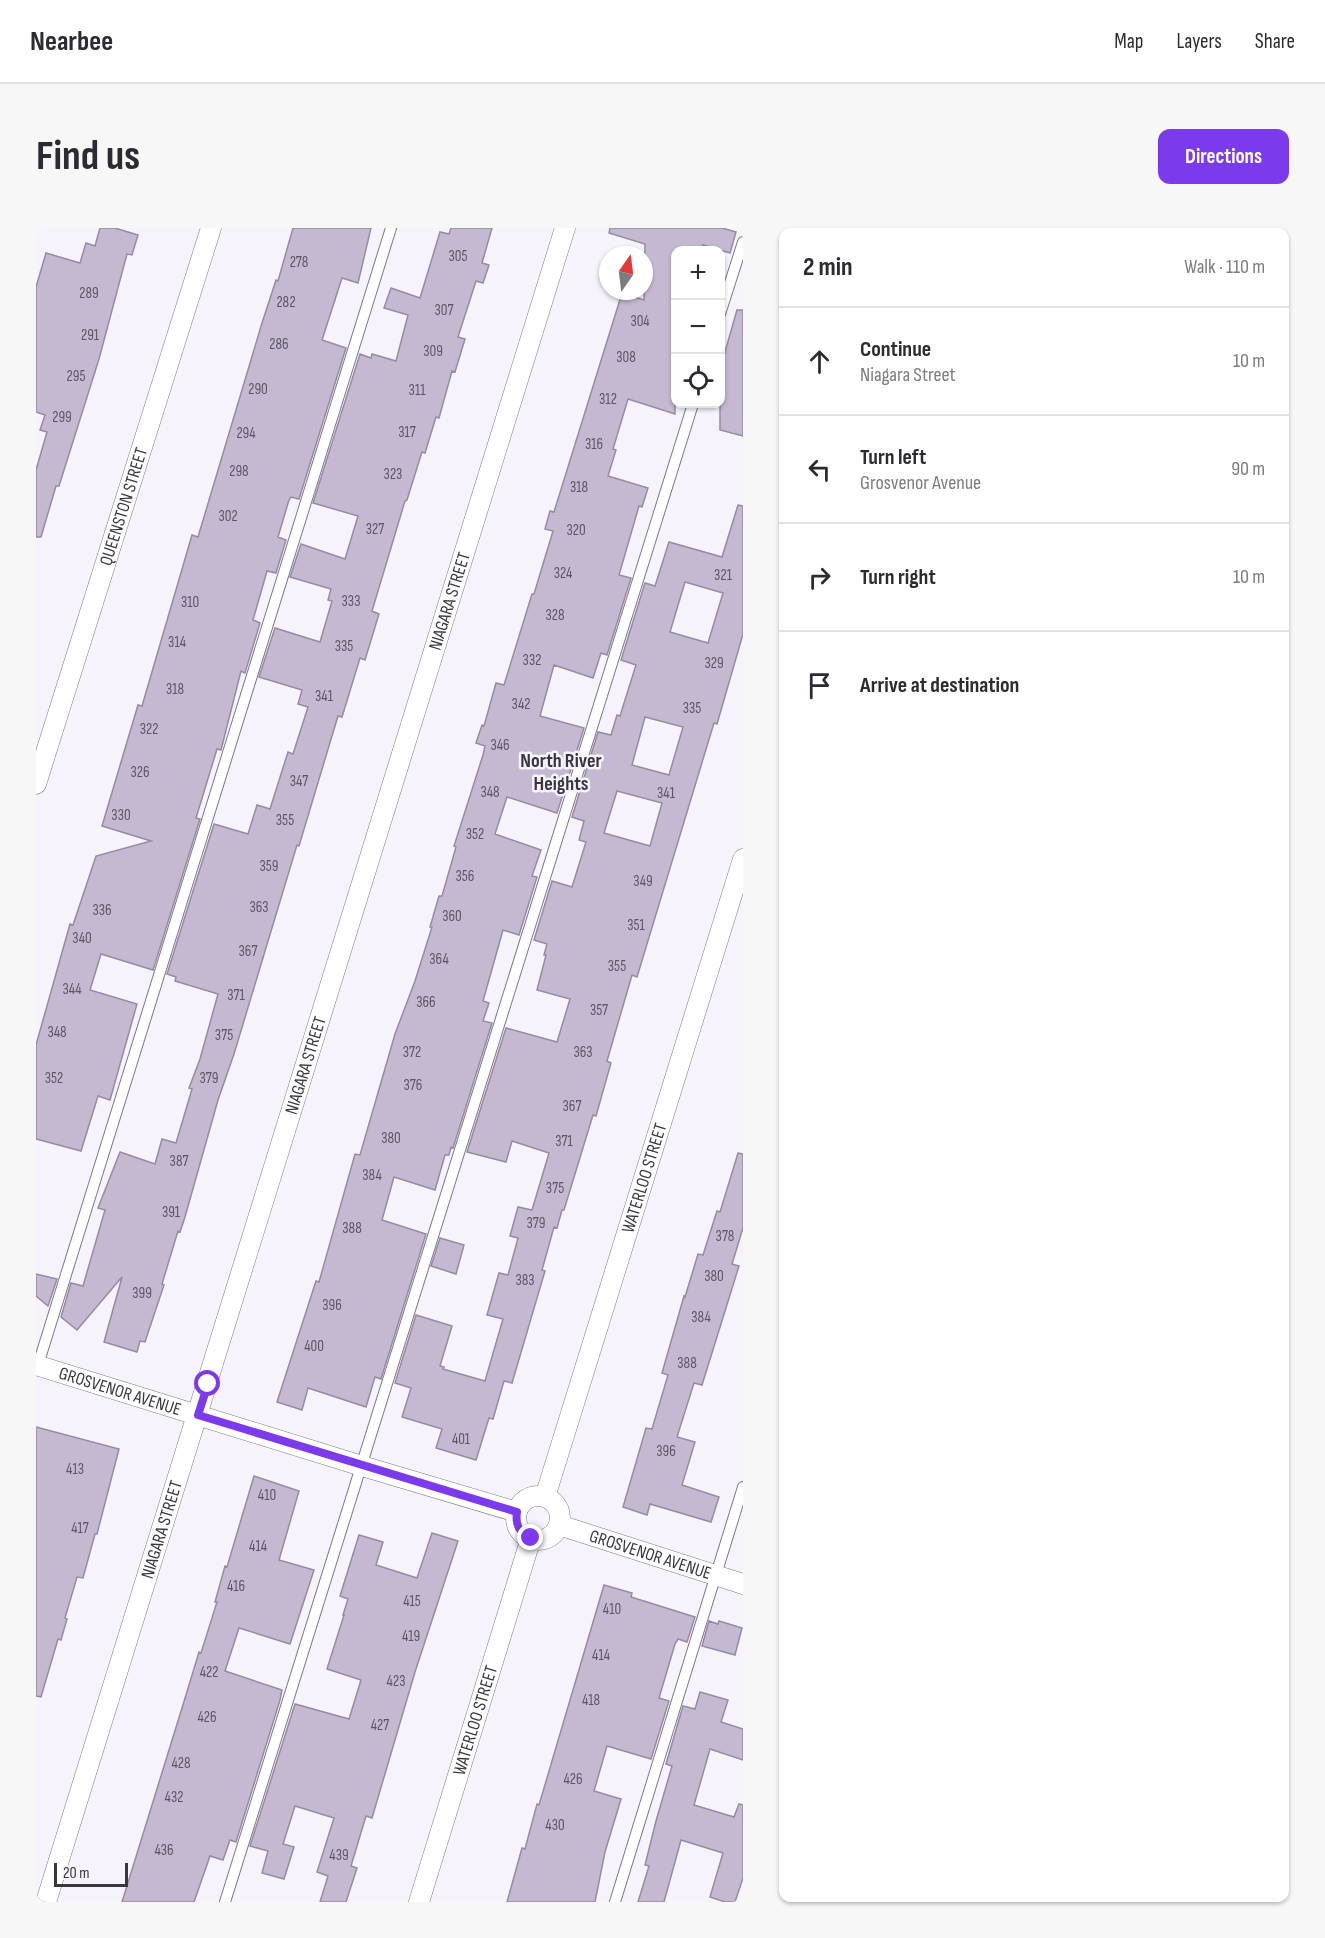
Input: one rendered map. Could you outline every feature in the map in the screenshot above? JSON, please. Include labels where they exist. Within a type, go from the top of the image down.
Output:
[{"type":"street","name":"QUEENSTON STREET","points":[[36,784],[211,228]]},
{"type":"street","name":"NIAGARA STREET","points":[[46,1902],[566,228]]},
{"type":"street","name":"WATERLOO STREET","points":[[545,1497],[743,859]]},
{"type":"street","name":"GROSVENOR AVENUE","points":[[37,1367],[517,1512]]},
{"type":"street","points":[[531,1497],[545,1497],[556,1504],[560,1518],[559,1525],[545,1538],[531,1538],[520,1531],[516,1518],[517,1512],[520,1505],[531,1497]]},
{"type":"street","name":"GROSVENOR AVENUE","points":[[559,1525],[743,1584]]},
{"type":"street","name":"WATERLOO STREET","points":[[419,1902],[531,1538]]},
{"type":"lane","points":[[37,1367],[391,228]]},
{"type":"lane","points":[[724,300],[743,242]]},
{"type":"lane","points":[[225,1902],[692,408]]},
{"type":"lane","points":[[615,1902],[743,1487]]},
{"type":"building","points":[[100,228],[115,228],[138,235],[132,255],[127,254],[99,359],[59,486],[56,486],[41,537],[36,537],[36,470],[47,432],[40,430],[45,415],[36,412],[36,287],[46,253],[80,263],[86,243],[95,246]]},
{"type":"building","points":[[293,228],[371,228],[358,283],[342,278],[322,340],[346,348],[299,499],[291,497],[289,500],[278,537],[286,540],[276,573],[267,571],[253,620],[260,623],[245,673],[241,671],[221,750],[217,749],[196,818],[200,819],[153,970],[101,954],[90,990],[137,1004],[110,1100],[98,1096],[81,1151],[36,1139],[36,1045],[70,924],[73,925],[96,856],[151,841],[102,826],[138,705],[142,706],[192,535],[198,537]]},
{"type":"building","points":[[451,228],[492,228],[482,263],[489,265],[483,283],[476,281],[458,337],[465,339],[455,372],[452,371],[439,418],[436,417],[425,453],[422,452],[372,611],[379,614],[365,660],[360,658],[342,717],[338,716],[218,1100],[185,1217],[180,1232],[178,1231],[162,1284],[164,1285],[145,1342],[140,1341],[137,1352],[104,1342],[122,1277],[77,1330],[61,1317],[71,1283],[83,1286],[105,1210],[98,1208],[120,1152],[155,1164],[162,1139],[176,1143],[192,1089],[189,1088],[200,1059],[218,994],[175,981],[176,977],[167,974],[214,824],[248,834],[257,805],[270,809],[288,752],[293,754],[308,707],[298,704],[302,690],[259,677],[275,628],[320,642],[332,601],[328,600],[331,589],[290,577],[301,544],[345,559],[358,516],[313,503],[360,354],[371,358],[372,354],[396,361],[408,315],[384,308],[391,288],[420,298],[440,232],[449,234]]},
{"type":"building","points":[[610,228],[722,228],[736,232],[730,253],[725,252],[725,246],[671,246],[671,408],[675,408],[675,414],[628,399],[613,449],[616,450],[608,476],[648,488],[642,507],[639,506],[619,575],[631,578],[607,655],[601,653],[593,678],[554,665],[540,716],[584,728],[557,813],[507,797],[495,834],[541,850],[532,876],[537,877],[519,935],[503,930],[483,1001],[489,1003],[483,1021],[492,1023],[453,1148],[451,1147],[449,1155],[445,1155],[435,1190],[394,1177],[382,1220],[426,1234],[381,1379],[375,1377],[366,1407],[308,1388],[302,1410],[277,1402],[316,1281],[319,1282],[355,1154],[360,1155],[395,1034],[432,927],[430,927],[439,896],[442,896],[456,847],[454,846],[485,746],[476,743],[482,725],[484,726],[496,683],[504,685],[532,594],[534,594],[553,531],[545,529],[550,511],[554,512],[620,300],[653,300],[653,246],[645,246],[645,244],[609,233]]},
{"type":"building","points":[[737,310],[743,310],[743,436],[720,430],[720,408],[725,408],[725,352]]},
{"type":"building","points":[[738,505],[743,506],[743,634],[637,977],[632,975],[607,1061],[611,1063],[596,1116],[593,1115],[564,1210],[562,1210],[557,1228],[554,1227],[542,1270],[545,1271],[512,1383],[504,1381],[493,1419],[489,1418],[476,1460],[436,1448],[442,1429],[402,1417],[411,1388],[395,1383],[416,1315],[452,1326],[440,1366],[444,1367],[443,1369],[485,1381],[503,1319],[487,1315],[499,1273],[508,1275],[518,1238],[510,1236],[518,1207],[532,1210],[549,1153],[512,1141],[506,1162],[467,1152],[506,1028],[557,1042],[570,999],[537,990],[547,944],[534,940],[552,881],[572,887],[586,842],[579,840],[584,821],[572,817],[598,732],[611,735],[617,715],[620,716],[636,665],[621,660],[645,583],[655,586],[669,542],[722,557]],"holes":[[[685,582],[723,593],[708,643],[670,632]],[[645,717],[683,727],[669,775],[632,765]],[[617,791],[662,803],[650,846],[604,833]]]},
{"type":"building","points":[[738,1153],[743,1154],[743,1228],[732,1264],[739,1266],[702,1385],[694,1383],[677,1437],[695,1442],[682,1485],[719,1497],[711,1522],[650,1504],[647,1515],[623,1507],[646,1428],[652,1429],[668,1375],[662,1373],[684,1296],[698,1254],[703,1255],[717,1211],[720,1212]]},
{"type":"building","points":[[440,1238],[464,1245],[456,1274],[431,1266]]},
{"type":"building","points":[[36,1274],[57,1279],[48,1306],[36,1296]]},
{"type":"building","points":[[36,1427],[119,1449],[97,1534],[95,1534],[83,1578],[77,1577],[61,1640],[58,1639],[41,1697],[36,1696]]},
{"type":"building","points":[[254,1476],[299,1491],[279,1560],[314,1570],[290,1644],[239,1628],[225,1671],[282,1690],[236,1842],[230,1840],[223,1860],[210,1856],[194,1902],[122,1902],[199,1652],[201,1653],[217,1602],[215,1602],[225,1566],[227,1567]]},
{"type":"building","points":[[432,1533],[458,1541],[415,1672],[372,1818],[366,1816],[351,1866],[357,1868],[346,1902],[320,1902],[328,1876],[317,1872],[334,1818],[295,1806],[283,1844],[294,1847],[284,1879],[262,1873],[268,1851],[250,1846],[295,1704],[349,1719],[361,1680],[327,1669],[348,1599],[340,1596],[359,1535],[383,1542],[376,1565],[417,1578]]},
{"type":"building","points":[[604,1585],[632,1593],[631,1597],[695,1617],[687,1642],[678,1639],[675,1644],[659,1698],[669,1701],[651,1759],[607,1746],[594,1791],[621,1799],[605,1852],[595,1902],[507,1902],[522,1848],[525,1849],[537,1804],[539,1805]]},
{"type":"building","points":[[709,1621],[718,1624],[719,1621],[742,1628],[735,1655],[702,1646]]},
{"type":"building","points":[[700,1692],[728,1700],[721,1722],[743,1729],[743,1760],[710,1749],[694,1805],[734,1817],[739,1804],[743,1805],[743,1878],[735,1902],[725,1902],[710,1897],[723,1853],[681,1840],[664,1902],[638,1902],[649,1866],[645,1865],[656,1821],[672,1766],[666,1764],[683,1706],[695,1709]]},
{"type":"district","name":"North River Heights","points":[[561,772]]},
{"type":"route","points":[[208,1384],[198,1415],[517,1512],[517,1525],[520,1531],[531,1538]]}]
